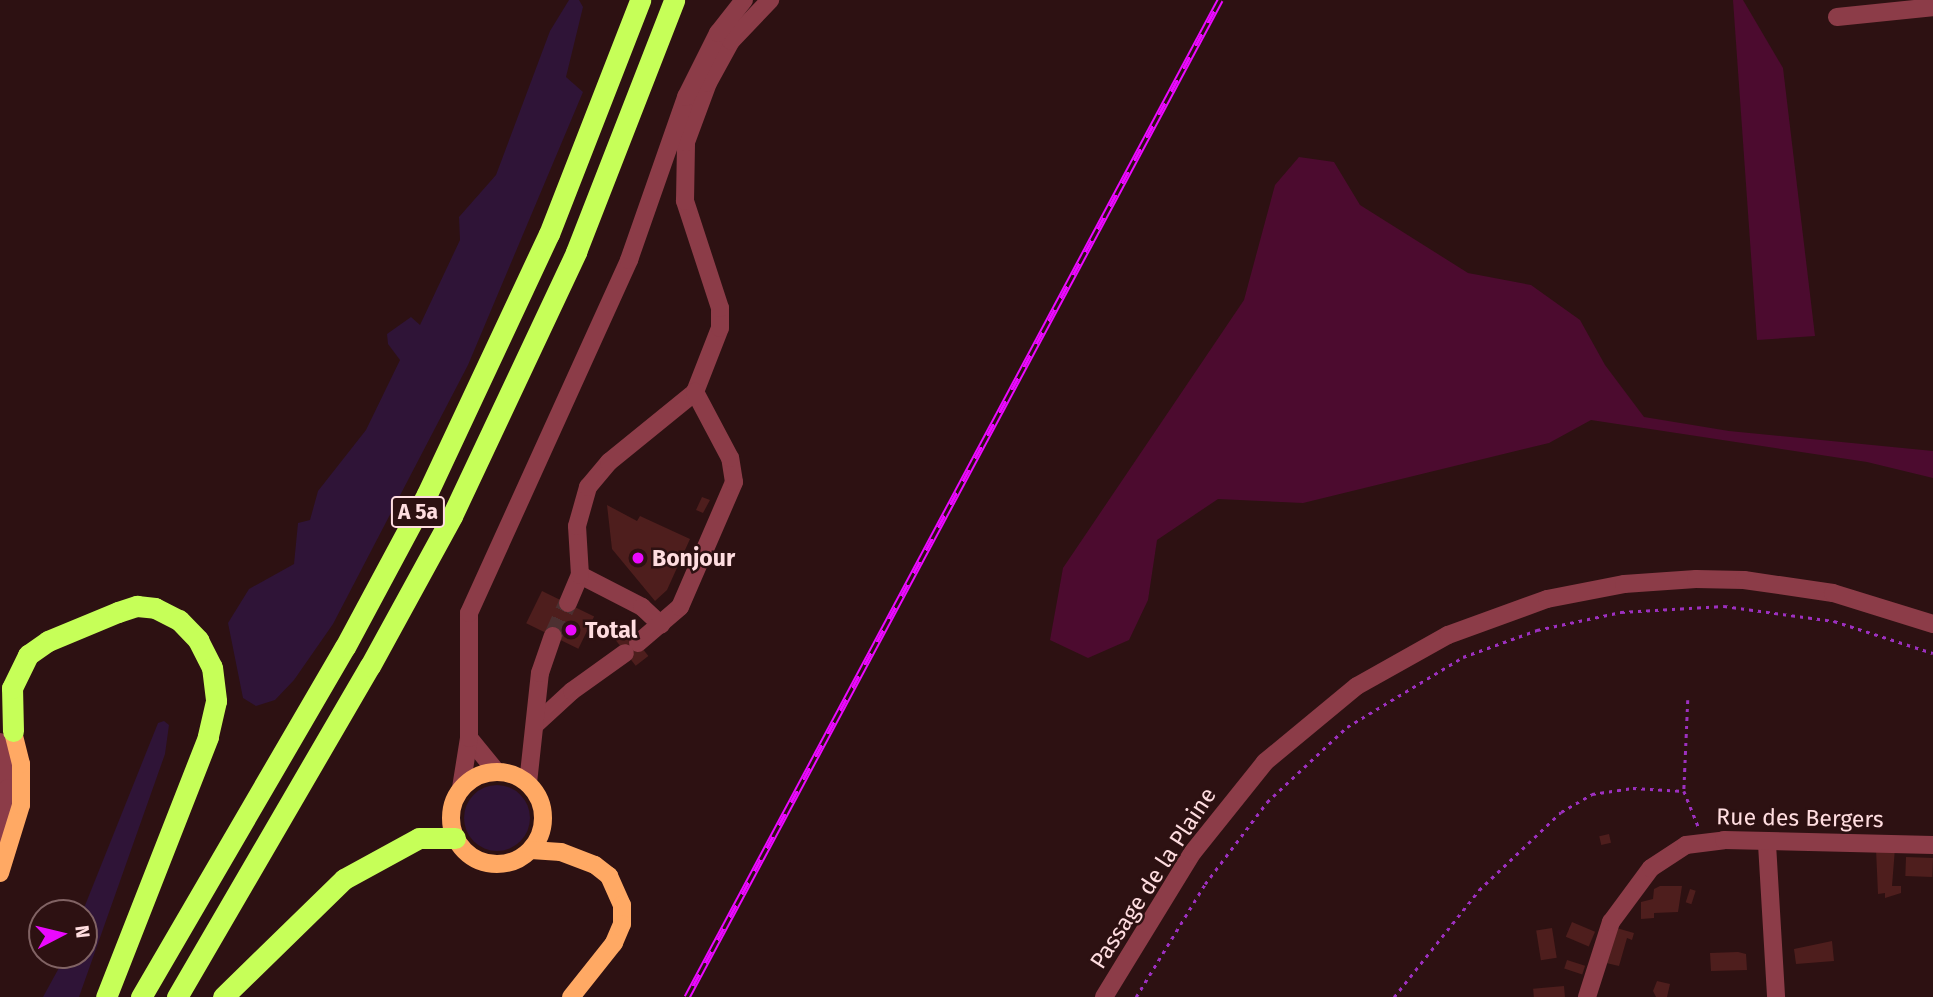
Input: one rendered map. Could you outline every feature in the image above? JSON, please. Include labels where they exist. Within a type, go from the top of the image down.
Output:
[{"type":"highway","name":"A 5a","points":[[141,997],[338,659],[427,494],[549,234],[640,0]]},
{"type":"highway","name":"A 5a","points":[[177,997],[370,667],[452,516],[576,252],[674,0]]},
{"type":"highway","points":[[6,736],[12,688],[28,655],[48,641],[118,612],[137,606],[155,608],[179,620],[198,640],[212,667],[216,701],[208,737],[106,997]]},
{"type":"highway","points":[[223,997],[344,879],[419,838],[455,838]]},
{"type":"main road","points":[[0,873],[22,806],[21,765],[6,736]]},
{"type":"main road","points":[[496,771],[528,783],[541,802],[544,816],[540,838],[531,850],[512,862],[490,864],[469,855],[455,838],[452,808],[461,788],[479,775],[496,771]]},
{"type":"main road","points":[[531,850],[561,852],[595,865],[609,876],[622,905],[622,923],[614,943],[571,997]]},
{"type":"street","points":[[461,788],[469,738],[469,613],[482,579],[629,260],[691,85],[718,33],[744,0]]},
{"type":"street","points":[[568,603],[580,575],[577,526],[588,487],[609,462],[695,392],[720,328],[720,308],[685,201],[686,142],[708,83],[731,41],[770,0]]},
{"type":"street","points":[[1837,17],[1933,7]]},
{"type":"street","points":[[535,725],[572,691],[632,648],[680,607],[734,482],[730,458],[695,392]]},
{"type":"street","points":[[580,575],[642,607],[661,625]]},
{"type":"street","name":"Passage de la Plaine","points":[[1104,997],[1193,852],[1265,762],[1357,686],[1448,635],[1559,596],[1625,584],[1696,579],[1756,581],[1833,593],[1933,624]]},
{"type":"street","points":[[528,783],[540,673],[553,636]]},
{"type":"street","points":[[0,708],[6,736],[8,788],[0,842]]},
{"type":"street","points":[[469,738],[496,771]]},
{"type":"street","name":"Rue des Bergers","points":[[1587,997],[1611,922],[1651,868],[1671,853],[1705,840],[1767,844],[1933,845]]},
{"type":"street","points":[[1767,844],[1776,997]]},
{"type":"path","points":[[1136,997],[1240,834],[1276,793],[1347,727],[1463,657],[1537,630],[1583,620],[1648,609],[1724,606],[1834,621],[1933,653]]},
{"type":"path","points":[[1688,700],[1684,791],[1705,840]]},
{"type":"path","points":[[1394,997],[1479,890],[1561,812],[1592,794],[1633,788],[1684,791]]},
{"type":"shaded area","points":[[569,0],[579,0],[583,7],[566,77],[583,92],[468,365],[333,624],[294,680],[275,700],[256,706],[243,698],[228,623],[249,589],[294,564],[298,523],[310,520],[318,491],[366,430],[400,360],[388,344],[387,334],[411,317],[420,325],[460,240],[459,217],[496,175],[550,31]]},
{"type":"shaded area","points":[[1733,0],[1743,0],[1783,68],[1815,336],[1757,340]]},
{"type":"shaded area","points":[[1299,157],[1334,162],[1360,205],[1468,273],[1531,285],[1580,320],[1605,365],[1644,417],[1729,431],[1933,451],[1933,478],[1867,462],[1591,420],[1549,443],[1303,503],[1218,499],[1157,540],[1148,600],[1129,640],[1088,658],[1050,640],[1063,568],[1244,300],[1275,185]]},
{"type":"shaded area","points":[[164,721],[169,725],[165,754],[98,943],[98,899],[88,899],[158,723]]},
{"type":"shaded area","points":[[490,785],[504,785],[516,790],[525,799],[530,818],[528,831],[521,842],[504,851],[490,851],[478,846],[469,837],[464,825],[464,811],[469,799],[478,790]]},
{"type":"shaded area","points":[[58,969],[89,969],[79,997],[43,997]]},
{"type":"building","points":[[702,497],[710,500],[703,513],[696,510]]},
{"type":"building","points":[[607,505],[637,521],[640,516],[690,539],[667,590],[655,601],[612,549]]},
{"type":"building","points":[[542,591],[594,616],[578,649],[526,623]]},
{"type":"building","points":[[628,630],[648,656],[636,666],[615,640]]},
{"type":"building","points":[[1609,834],[1611,843],[1601,845],[1599,836]]},
{"type":"building","points":[[1895,848],[1892,886],[1901,886],[1901,893],[1885,898],[1885,893],[1878,894],[1876,849]]},
{"type":"building","points":[[1906,857],[1933,858],[1932,877],[1905,876]]},
{"type":"building","points":[[1660,886],[1682,886],[1678,912],[1654,913],[1654,918],[1641,919],[1641,902],[1653,899],[1654,889]]},
{"type":"building","points":[[1690,889],[1696,891],[1691,904],[1686,902]]},
{"type":"building","points":[[1572,922],[1595,932],[1589,946],[1566,937]]},
{"type":"building","points":[[1613,927],[1634,933],[1632,940],[1627,938],[1619,966],[1602,962]]},
{"type":"building","points":[[1552,928],[1557,958],[1541,960],[1536,931]]},
{"type":"building","points":[[1832,941],[1834,961],[1796,964],[1794,949]]},
{"type":"building","points":[[1710,953],[1746,954],[1747,970],[1711,971]]},
{"type":"building","points":[[1567,960],[1585,966],[1582,974],[1564,969]]},
{"type":"building","points":[[1657,981],[1670,984],[1667,997],[1656,997],[1653,991]]},
{"type":"building","points":[[1564,986],[1565,997],[1534,997],[1533,989]]},
{"type":"tunnel","points":[[553,636],[568,603]]},
{"type":"railway","points":[[687,997],[1220,0]]},
{"type":"place","name":"Bonjour","points":[[638,558]]},
{"type":"place","name":"Total","points":[[571,630]]}]
